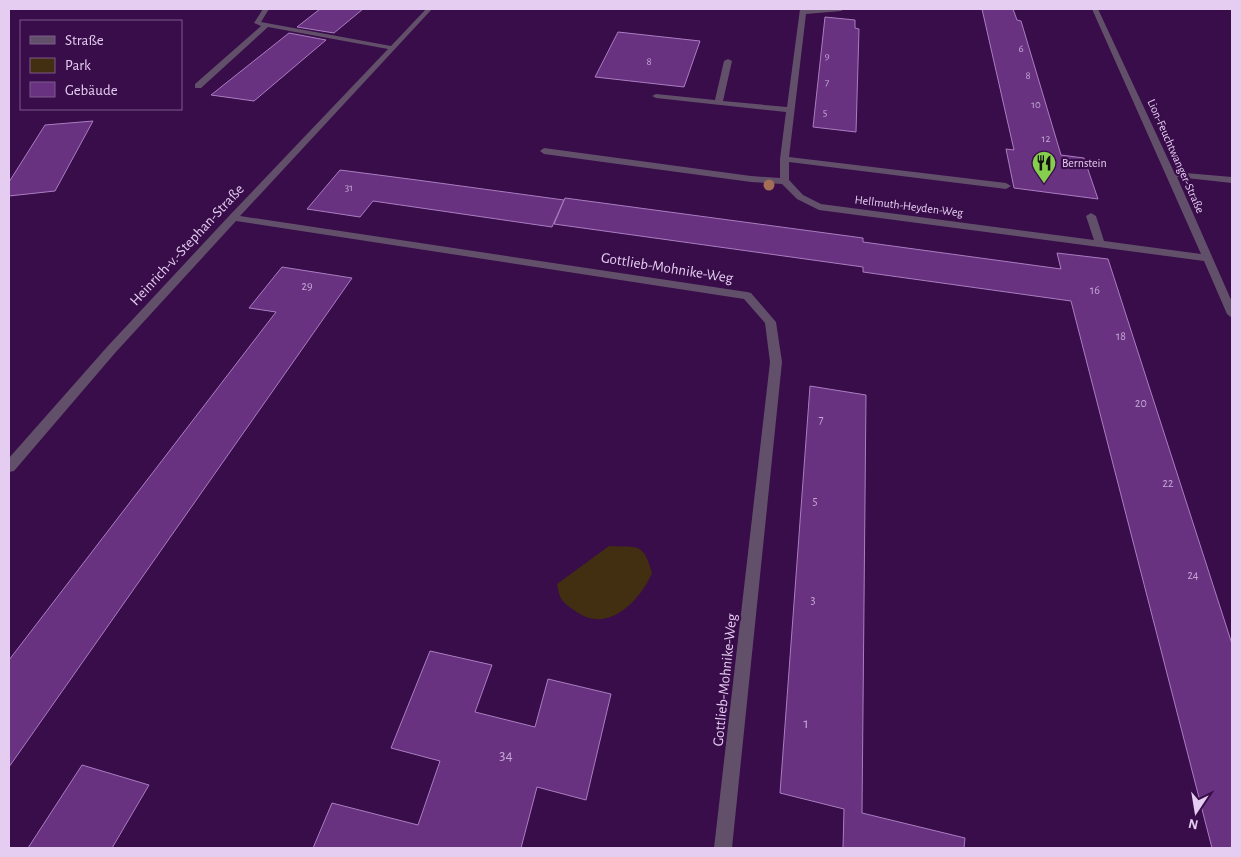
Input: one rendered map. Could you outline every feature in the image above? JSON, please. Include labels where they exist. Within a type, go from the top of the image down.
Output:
[{"type":"street","points":[[266,9],[257,22],[393,48]]},
{"type":"street","name":"Heinrich-v.-Stephan-Straße","points":[[9,467],[66,398],[429,9]]},
{"type":"street","points":[[544,150],[751,179],[785,180],[784,160],[803,10],[841,9]]},
{"type":"street","name":"Lion-Feuchtwanger-Straße","points":[[1095,9],[1171,174],[1232,314]]},
{"type":"street","points":[[198,86],[268,24]]},
{"type":"street","points":[[718,103],[728,61]]},
{"type":"street","points":[[656,96],[790,110]]},
{"type":"street","points":[[784,160],[1006,186]]},
{"type":"street","points":[[1171,174],[1232,180]]},
{"type":"street","name":"Hellmuth-Heyden-Weg","points":[[785,180],[800,197],[819,207],[1208,258]]},
{"type":"street","points":[[1091,216],[1100,244]]},
{"type":"street","name":"Gottlieb-Mohnike-Weg","points":[[232,218],[747,296],[770,322],[776,362],[723,848]]},
{"type":"green space","points":[[609,546],[638,548],[646,556],[652,573],[640,594],[622,611],[611,617],[589,618],[563,602],[557,584]]},
{"type":"building","points":[[320,9],[363,9],[334,33],[297,27]]},
{"type":"building","points":[[982,9],[1013,9],[1017,20],[1021,21],[1061,155],[1084,158],[1098,199],[1014,188],[1006,149],[1014,150]]},
{"type":"building","points":[[825,17],[855,20],[855,28],[859,29],[856,132],[813,127]]},
{"type":"building","points":[[618,32],[700,41],[684,87],[595,77]]},
{"type":"building","points":[[289,33],[326,40],[254,101],[211,95]]},
{"type":"building","points":[[93,121],[55,191],[9,196],[9,182],[45,125]]},
{"type":"building","points":[[340,170],[564,200],[552,227],[373,201],[360,217],[307,209]]},
{"type":"building","points":[[565,198],[863,238],[863,242],[1061,269],[1057,253],[1108,259],[1232,644],[1232,848],[1212,848],[1071,301],[863,272],[863,267],[554,224]]},
{"type":"building","points":[[282,267],[352,278],[9,767],[9,660],[276,312],[249,308]]},
{"type":"building","points":[[810,386],[866,395],[862,813],[965,838],[964,848],[843,848],[844,809],[780,793]]},
{"type":"building","points":[[430,651],[492,665],[475,712],[535,727],[548,679],[611,694],[586,800],[537,787],[521,848],[313,848],[332,803],[418,825],[440,761],[391,748]]},
{"type":"building","points":[[82,765],[149,785],[112,848],[28,848]]},
{"type":"place","name":"Bernstein","points":[[1044,184]]}]
